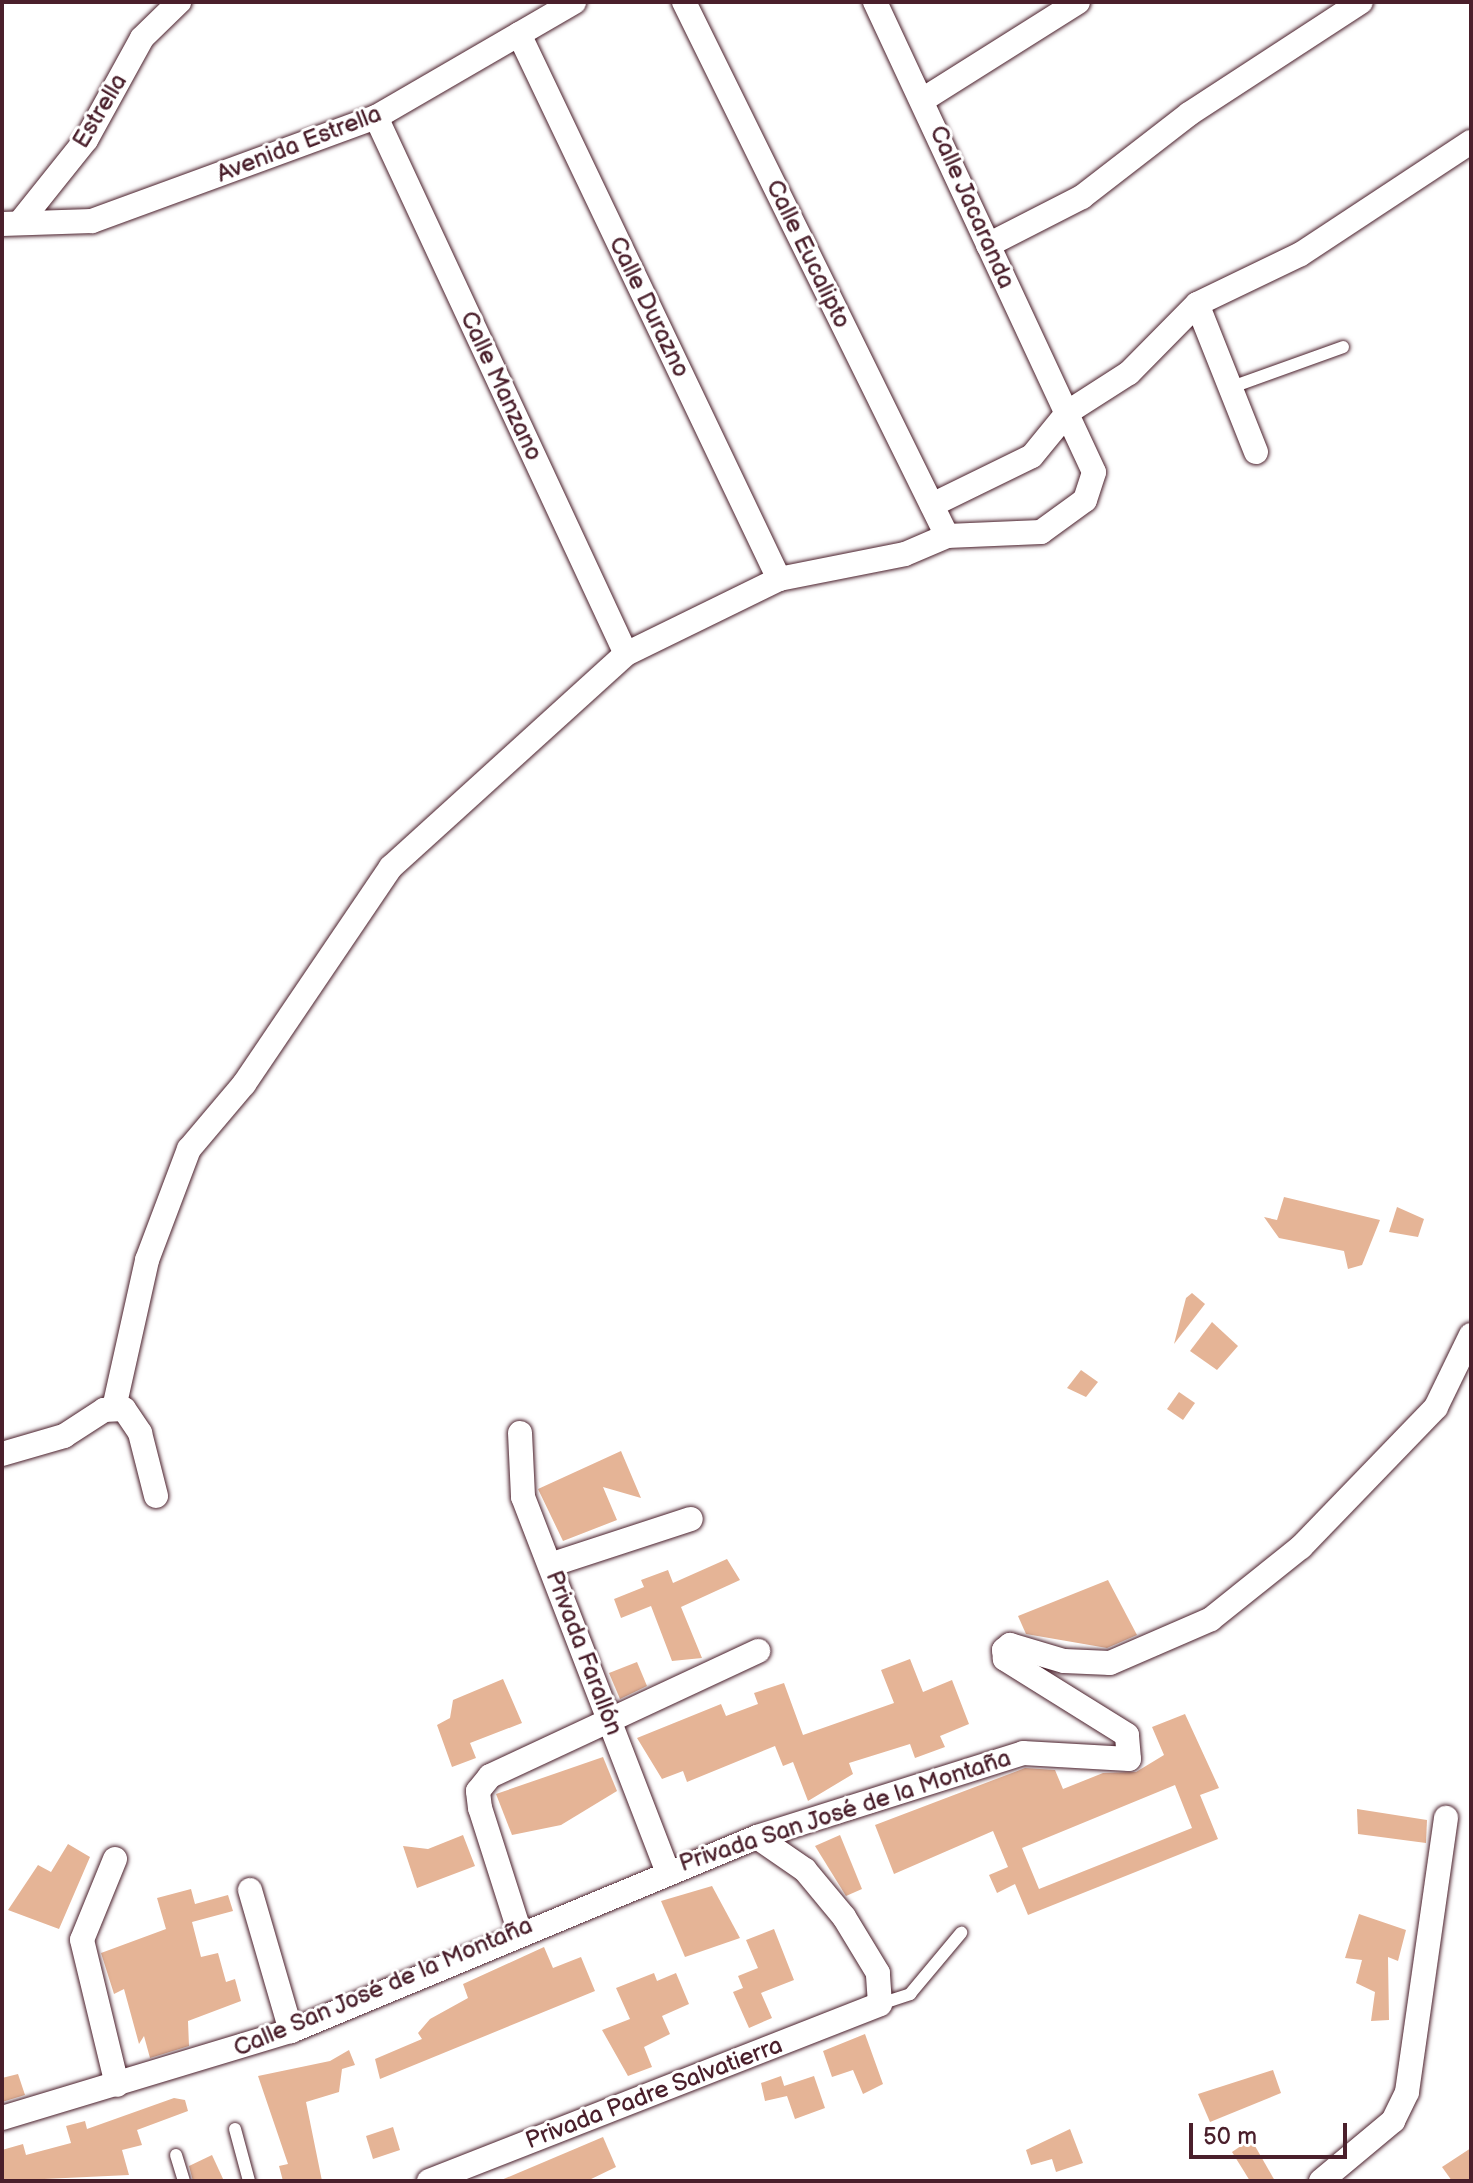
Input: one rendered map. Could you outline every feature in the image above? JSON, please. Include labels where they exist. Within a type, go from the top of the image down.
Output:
[{"type":"street","name":"Estrella","points":[[12,222],[86,140],[142,38],[179,2]]},
{"type":"street","name":"Avenida Estrella","points":[[12,222],[92,221],[376,117],[574,2]]},
{"type":"street","name":"Calle Eucalipto","points":[[684,2],[947,536]]},
{"type":"street","name":"Calle Jacaranda","points":[[875,2],[924,99],[1094,472],[1085,500],[1041,532],[947,536]]},
{"type":"street","points":[[924,99],[1078,2]]},
{"type":"street","points":[[988,245],[1082,197],[1189,114],[1361,2]]},
{"type":"street","name":"Calle Durazno","points":[[519,34],[779,579]]},
{"type":"street","name":"Calle Manzano","points":[[376,117],[626,654]]},
{"type":"street","points":[[932,505],[1032,456],[1068,412],[1129,373],[1197,304],[1301,254],[1471,142]]},
{"type":"street","points":[[1197,304],[1256,452]]},
{"type":"street","points":[[114,1408],[147,1260],[189,1149],[244,1084],[391,867],[626,654],[779,579],[905,554],[947,536]]},
{"type":"street","name":"Privada San José de la Montaña","points":[[667,1870],[757,1837],[1023,1753],[1116,1763],[1129,1759],[1133,1743],[1005,1659],[1004,1650],[1010,1645],[1064,1661],[1110,1663],[1211,1619],[1301,1547],[1436,1407],[1471,1335]]},
{"type":"street","points":[[2,1454],[64,1436],[114,1408],[124,1409],[140,1433],[156,1496]]},
{"type":"street","name":"Privada Farallón","points":[[520,1433],[523,1497],[667,1870]]},
{"type":"street","points":[[550,1565],[691,1519]]},
{"type":"street","points":[[519,1930],[478,1791],[490,1776],[758,1651]]},
{"type":"street","points":[[1321,2181],[1393,2121],[1407,2092],[1446,1818]]},
{"type":"street","points":[[757,1837],[805,1870],[844,1917],[878,1973],[880,2004]]},
{"type":"street","points":[[115,1859],[82,1940],[117,2085]]},
{"type":"street","name":"Calle San José de la Montaña","points":[[2,2118],[291,2031],[519,1930],[667,1870]]},
{"type":"street","points":[[250,1890],[291,2031]]},
{"type":"street","name":"Privada Padre Salvatierra","points":[[429,2181],[880,2004]]},
{"type":"lane","points":[[1232,387],[1343,347]]},
{"type":"lane","points":[[880,2004],[910,1994],[961,1933]]},
{"type":"lane","points":[[235,2129],[249,2181]]},
{"type":"lane","points":[[176,2155],[184,2181]]},
{"type":"building","points":[[1284,1197],[1380,1220],[1362,1265],[1348,1269],[1344,1251],[1279,1238],[1264,1217],[1277,1220]]},
{"type":"building","points":[[1397,1207],[1424,1219],[1418,1237],[1389,1232]]},
{"type":"building","points":[[1192,1293],[1205,1304],[1174,1344],[1186,1298]]},
{"type":"building","points":[[1212,1322],[1238,1346],[1217,1370],[1190,1351]]},
{"type":"building","points":[[1081,1370],[1098,1382],[1086,1397],[1067,1388]]},
{"type":"building","points":[[1179,1392],[1195,1403],[1183,1420],[1167,1409]]},
{"type":"building","points":[[621,1451],[641,1498],[603,1487],[617,1520],[563,1541],[538,1489]]},
{"type":"building","points":[[727,1559],[740,1580],[681,1607],[702,1658],[672,1661],[651,1606],[621,1618],[614,1599],[644,1587],[641,1580],[668,1570],[673,1583]]},
{"type":"building","points":[[1108,1580],[1137,1635],[1107,1648],[1026,1634],[1018,1616]]},
{"type":"building","points":[[910,1659],[923,1692],[952,1680],[969,1724],[940,1736],[945,1747],[915,1758],[910,1744],[849,1763],[853,1774],[808,1801],[793,1762],[783,1766],[775,1746],[687,1782],[683,1771],[662,1779],[637,1738],[721,1704],[726,1716],[758,1704],[754,1693],[784,1683],[803,1735],[894,1703],[881,1670]]},
{"type":"building","points":[[637,1662],[647,1686],[620,1699],[609,1673]]},
{"type":"building","points":[[503,1679],[522,1723],[470,1743],[476,1758],[452,1767],[437,1725],[450,1718],[453,1700]]},
{"type":"building","points":[[1185,1714],[1219,1788],[1200,1795],[1218,1839],[1028,1915],[1015,1884],[997,1893],[989,1875],[1008,1867],[993,1831],[894,1874],[875,1825],[1025,1768],[1055,1770],[1063,1789],[1103,1773],[1136,1772],[1164,1755],[1152,1727]],"holes":[[[1175,1785],[1192,1828],[1039,1889],[1022,1848]]]},
{"type":"building","points":[[603,1757],[617,1791],[561,1825],[512,1835],[496,1794]]},
{"type":"building","points":[[1357,1809],[1427,1820],[1426,1843],[1358,1834]]},
{"type":"building","points":[[463,1835],[475,1866],[417,1888],[403,1846],[428,1849]]},
{"type":"building","points":[[840,1835],[862,1889],[846,1896],[815,1846]]},
{"type":"building","points":[[68,1844],[90,1857],[59,1929],[8,1910],[38,1865],[51,1872]]},
{"type":"building","points":[[712,1886],[740,1938],[685,1957],[661,1901]]},
{"type":"building","points":[[191,1889],[195,1904],[228,1895],[233,1911],[192,1922],[201,1957],[218,1953],[226,1982],[235,1979],[241,2001],[188,2021],[189,2046],[150,2058],[144,2036],[139,2044],[124,1989],[114,1994],[101,1953],[166,1929],[157,1898]]},
{"type":"building","points":[[1359,1914],[1406,1930],[1398,1961],[1388,1957],[1389,2020],[1371,2021],[1375,1992],[1356,1983],[1362,1960],[1345,1958]]},
{"type":"building","points":[[774,1929],[794,1980],[761,1993],[772,2018],[749,2028],[733,1992],[743,1988],[738,1976],[758,1968],[746,1940]]},
{"type":"building","points":[[544,1947],[553,1968],[581,1957],[595,1991],[380,2079],[375,2059],[422,2039],[418,2033],[430,2019],[468,1998],[463,1984]]},
{"type":"building","points":[[654,1973],[657,1981],[676,1973],[689,2004],[662,2016],[670,2034],[644,2047],[652,2067],[628,2076],[602,2030],[630,2019],[616,1988]]},
{"type":"building","points":[[865,2034],[883,2084],[863,2094],[853,2070],[832,2077],[823,2051]]},
{"type":"building","points":[[349,2050],[355,2065],[342,2069],[339,2092],[306,2102],[322,2181],[283,2181],[279,2166],[288,2164],[258,2076],[330,2061]]},
{"type":"building","points":[[1273,2070],[1281,2093],[1210,2122],[1198,2094]]},
{"type":"building","points":[[18,2074],[25,2095],[2,2102],[2,2078]]},
{"type":"building","points":[[781,2076],[784,2086],[814,2076],[825,2108],[795,2119],[787,2096],[765,2101],[761,2083]]},
{"type":"building","points":[[174,2098],[185,2100],[188,2111],[137,2130],[142,2145],[122,2150],[129,2175],[2,2181],[2,2150],[23,2144],[26,2155],[71,2143],[66,2126],[85,2121],[87,2129]]},
{"type":"building","points":[[393,2127],[400,2150],[373,2159],[366,2136]]},
{"type":"building","points":[[1070,2129],[1083,2163],[1056,2172],[1052,2159],[1031,2165],[1026,2150]]},
{"type":"building","points":[[603,2137],[616,2167],[587,2181],[499,2181]]},
{"type":"building","points":[[1251,2139],[1275,2181],[1250,2181],[1232,2152]]},
{"type":"building","points":[[1471,2148],[1471,2181],[1452,2181],[1442,2167]]},
{"type":"building","points":[[212,2155],[224,2181],[193,2181],[189,2166]]}]
